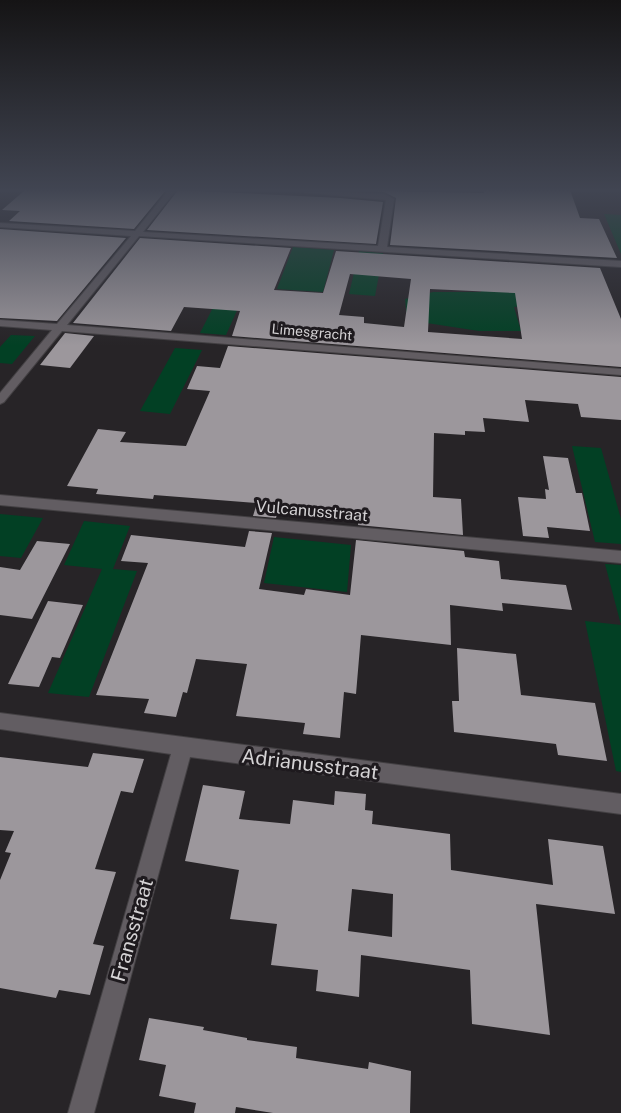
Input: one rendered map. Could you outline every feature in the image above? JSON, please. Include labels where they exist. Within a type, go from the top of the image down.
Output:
[{"type":"street","points":[[0,400],[130,242]]},
{"type":"street","points":[[259,242],[621,264]]},
{"type":"street","points":[[382,250],[383,242]]},
{"type":"street","name":"Limesgracht","points":[[0,323],[621,372]]},
{"type":"street","name":"Vulcanusstraat","points":[[0,500],[621,557]]},
{"type":"street","name":"Adrianusstraat","points":[[0,721],[621,804]]},
{"type":"street","name":"Fransstraat","points":[[81,1113],[183,747]]},
{"type":"green space","points":[[616,242],[621,242],[621,254]]},
{"type":"green space","points":[[293,247],[334,250],[323,292],[277,289]]},
{"type":"green space","points":[[359,251],[383,253],[375,296],[349,294]]},
{"type":"green space","points":[[482,279],[506,279],[536,305],[514,307],[521,331],[479,331],[407,320],[405,299],[433,292],[481,292]]},
{"type":"green space","points":[[224,286],[247,288],[226,335],[200,333]]},
{"type":"green space","points":[[11,335],[35,336],[12,364],[0,363],[0,347]]},
{"type":"green space","points":[[175,348],[202,350],[170,414],[140,411]]},
{"type":"green space","points":[[572,446],[601,448],[621,519],[621,544],[595,542]]},
{"type":"green space","points":[[0,514],[43,518],[21,558],[0,556]]},
{"type":"green space","points":[[84,521],[130,526],[113,569],[137,571],[89,697],[48,693],[102,569],[64,565]]},
{"type":"green space","points":[[274,537],[351,545],[347,592],[264,583]]},
{"type":"green space","points":[[605,564],[621,565],[621,625]]},
{"type":"green space","points":[[585,621],[621,625],[621,772],[616,771]]},
{"type":"building","points":[[0,242],[123,242],[57,321],[0,318]]},
{"type":"building","points":[[137,242],[199,242],[291,248],[274,290],[323,293],[336,251],[600,268],[621,319],[621,367],[232,336],[240,311],[184,307],[171,331],[73,323]],"holes":[[[350,274],[411,279],[404,327],[364,323],[364,317],[339,315]],[[430,289],[515,293],[522,339],[428,332]]]},
{"type":"building","points":[[342,242],[376,242],[376,244]]},
{"type":"building","points":[[390,242],[610,242],[617,258],[390,245]]},
{"type":"building","points":[[65,333],[94,336],[70,368],[40,365]]},
{"type":"building","points":[[228,346],[621,377],[621,420],[581,417],[578,404],[525,400],[529,422],[483,418],[485,432],[465,431],[465,435],[434,433],[433,497],[461,499],[463,535],[358,525],[359,513],[279,506],[276,518],[253,516],[257,503],[154,495],[153,499],[96,494],[98,489],[67,486],[98,429],[126,432],[120,442],[186,446],[210,391],[187,389],[197,366],[220,368]]},
{"type":"building","points":[[543,456],[568,458],[576,493],[582,493],[590,531],[547,527],[549,538],[523,536],[518,497],[546,499],[545,489],[549,490]]},
{"type":"building","points":[[249,531],[272,533],[259,589],[304,595],[306,589],[350,595],[356,540],[464,551],[465,557],[499,561],[501,579],[566,585],[572,610],[502,603],[503,611],[450,605],[451,645],[361,635],[356,694],[344,692],[340,738],[303,734],[305,723],[236,716],[247,664],[196,659],[187,693],[183,692],[176,717],[144,713],[149,699],[96,695],[148,563],[121,561],[131,535],[245,547]]},
{"type":"building","points":[[37,541],[70,544],[32,619],[0,615],[0,567],[20,570]]},
{"type":"building","points":[[48,601],[83,605],[60,658],[52,657],[39,687],[8,684]]},
{"type":"building","points":[[457,648],[516,654],[521,695],[595,703],[607,761],[558,755],[556,744],[454,732],[452,701],[459,701]]},
{"type":"building","points":[[93,753],[144,759],[133,793],[121,791],[95,869],[116,872],[93,944],[104,946],[90,995],[59,990],[56,998],[0,988],[0,880],[11,853],[5,852],[14,831],[0,830],[0,757],[88,767]]},
{"type":"building","points":[[203,785],[245,791],[239,819],[290,824],[293,800],[334,805],[335,791],[366,794],[365,810],[373,811],[372,824],[450,834],[451,870],[553,885],[548,839],[603,846],[615,914],[536,904],[550,1035],[472,1024],[470,970],[361,955],[359,997],[316,991],[318,970],[271,965],[277,924],[230,919],[239,870],[185,861]],"holes":[[[352,889],[393,894],[392,937],[348,931]]]},
{"type":"building","points":[[149,1018],[204,1027],[203,1030],[247,1038],[247,1040],[297,1047],[296,1058],[368,1069],[369,1062],[411,1071],[410,1113],[273,1113],[236,1107],[235,1113],[194,1113],[196,1103],[159,1096],[166,1065],[139,1060]]}]
